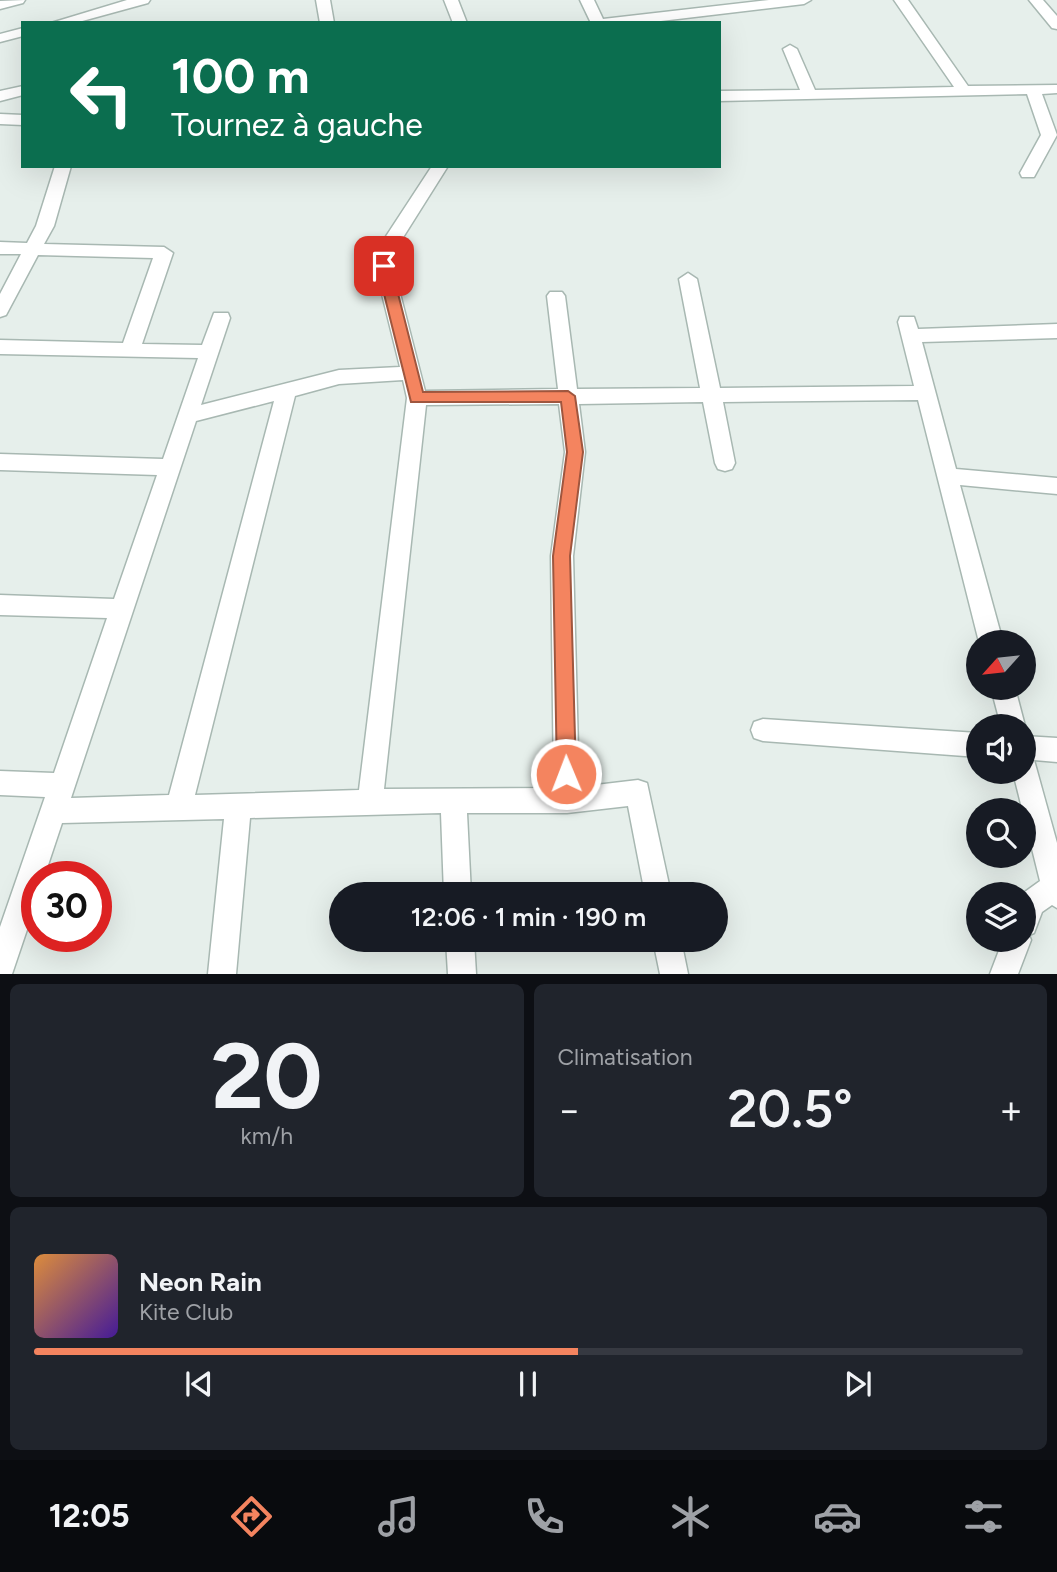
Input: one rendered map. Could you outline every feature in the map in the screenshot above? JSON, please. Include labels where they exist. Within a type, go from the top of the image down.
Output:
[{"type":"street","points":[[0,5],[18,0]]},
{"type":"street","points":[[65,21],[143,0]]},
{"type":"street","points":[[323,0],[327,21]]},
{"type":"street","points":[[451,0],[459,21]]},
{"type":"street","points":[[587,0],[597,21]]},
{"type":"street","points":[[631,21],[739,4],[804,0]]},
{"type":"street","points":[[901,0],[964,91]]},
{"type":"street","points":[[1036,0],[1057,25]]},
{"type":"street","points":[[0,38],[21,33]]},
{"type":"street","points":[[790,49],[809,94]]},
{"type":"street","points":[[1028,173],[1049,135],[1033,89]]},
{"type":"street","points":[[721,96],[1057,89]]},
{"type":"street","points":[[0,96],[21,91]]},
{"type":"street","points":[[0,119],[21,120]]},
{"type":"street","points":[[0,311],[45,226],[62,168]]},
{"type":"street","points":[[370,802],[417,398],[384,266],[388,247],[439,168]]},
{"type":"street","points":[[0,248],[164,253],[130,350]]},
{"type":"street","points":[[688,279],[725,463]]},
{"type":"street","points":[[556,296],[575,452],[562,556],[567,801]]},
{"type":"street","points":[[0,968],[221,317]]},
{"type":"street","points":[[988,630],[909,329],[1057,331]]},
{"type":"street","points":[[0,347],[209,352]]},
{"type":"street","points":[[188,416],[339,377],[410,373]]},
{"type":"street","points":[[180,806],[286,391]]},
{"type":"street","points":[[417,398],[925,393]]},
{"type":"street","points":[[0,462],[170,467]]},
{"type":"street","points":[[947,476],[1057,486]]},
{"type":"street","points":[[0,605],[122,609]]},
{"type":"street","points":[[763,730],[966,744]]},
{"type":"street","points":[[1036,749],[1057,750]]},
{"type":"street","points":[[0,783],[62,786]]},
{"type":"street","points":[[1028,784],[1056,891],[1036,901]]},
{"type":"street","points":[[53,811],[453,800],[567,801],[638,792],[656,882]]},
{"type":"street","points":[[453,800],[457,882]]},
{"type":"street","points":[[222,974],[238,805]]},
{"type":"street","points":[[461,952],[462,974]]},
{"type":"street","points":[[669,952],[674,974]]},
{"type":"street","points":[[1004,974],[1012,952]]},
{"type":"route","points":[[384,266],[417,398],[568,396],[575,452],[562,556],[566,774]]}]
